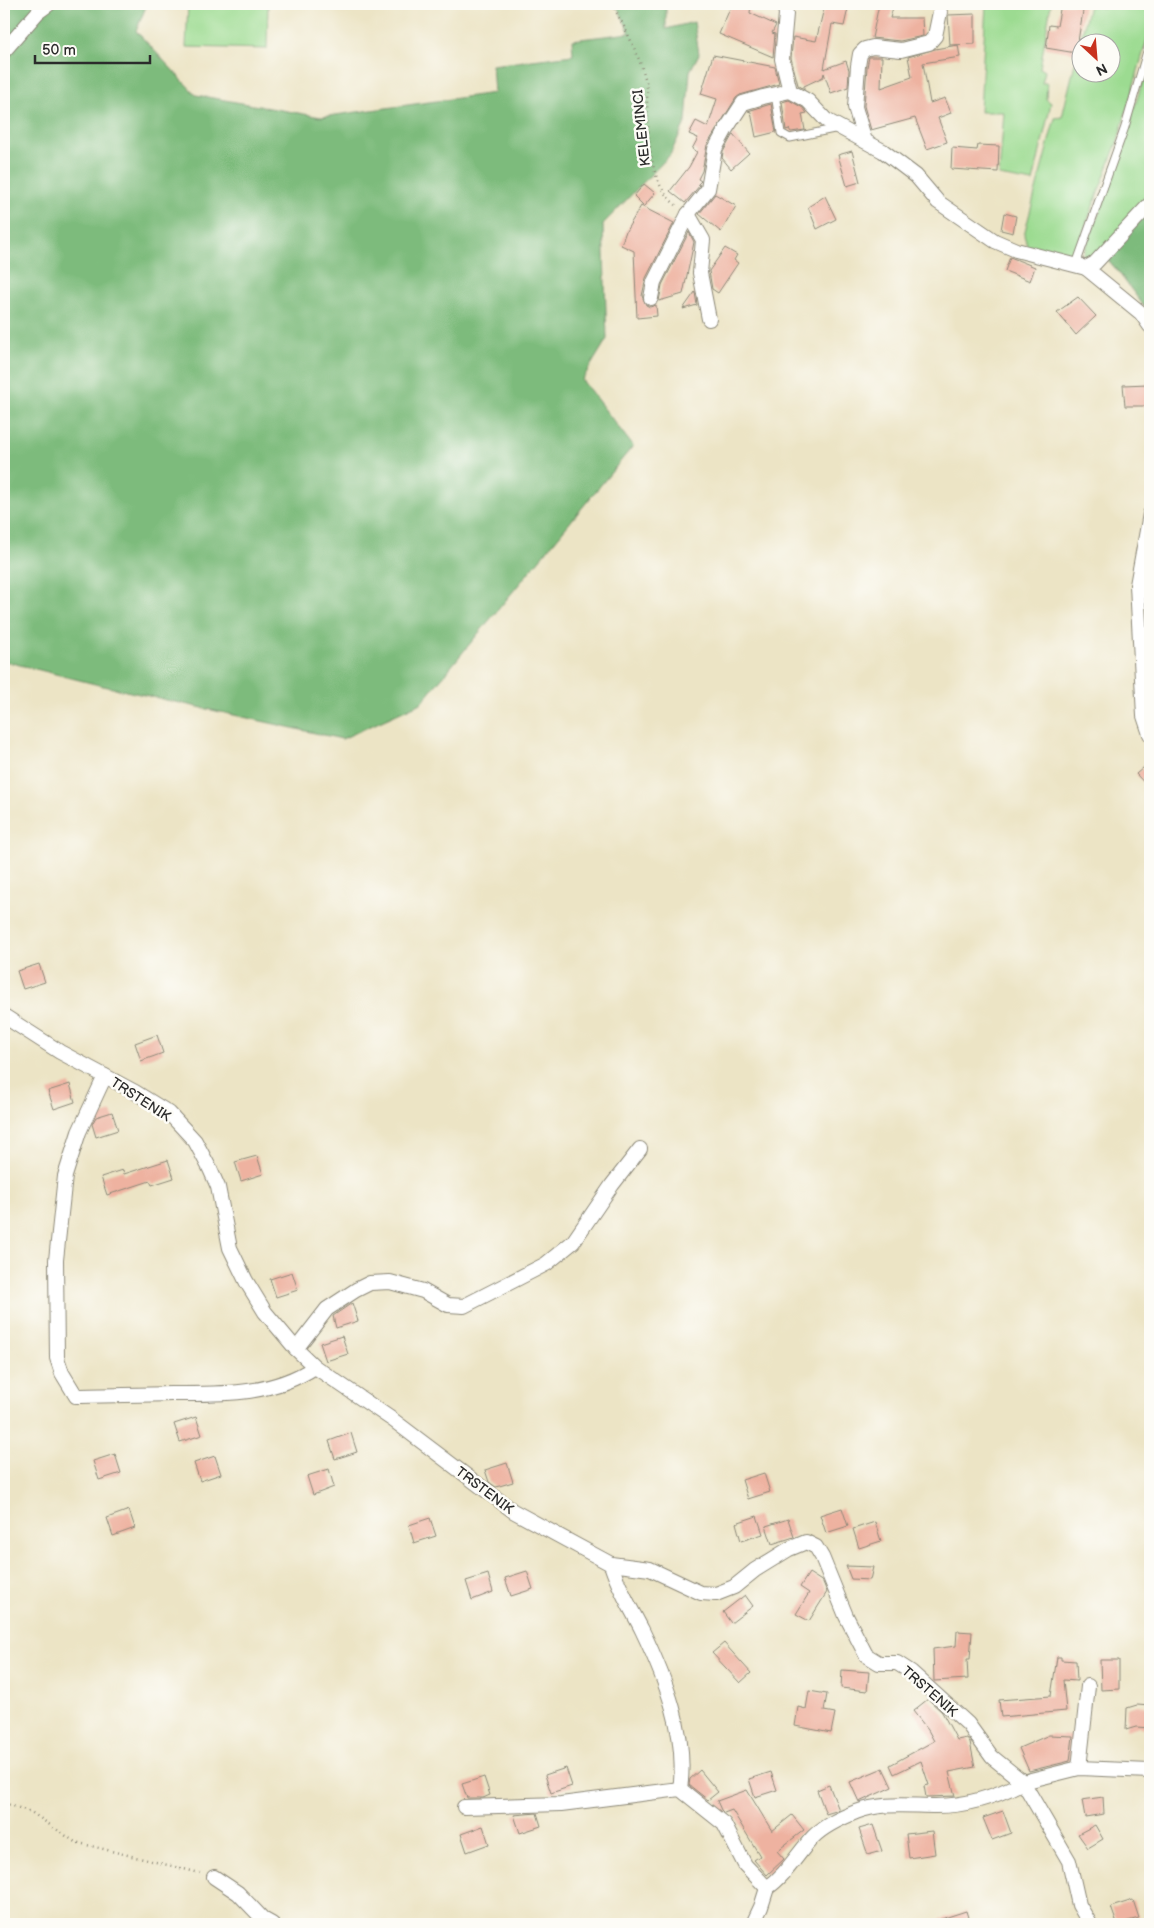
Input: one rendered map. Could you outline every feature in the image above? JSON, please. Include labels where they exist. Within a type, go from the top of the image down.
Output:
[{"type":"street","points":[[4,51],[38,12],[49,4]]},
{"type":"street","points":[[784,4],[786,14],[782,59],[790,92]]},
{"type":"street","points":[[865,141],[855,107],[860,54],[865,49],[873,47],[901,50],[929,43],[935,36],[940,12]]},
{"type":"street","points":[[650,298],[654,282],[688,214],[708,189],[715,149],[726,129],[744,103],[790,92],[808,101],[826,120],[883,151],[916,176],[938,202],[995,241],[1016,250],[1086,268],[1141,314],[1150,326]]},
{"type":"street","points":[[1086,268],[1095,263],[1150,204]]},
{"type":"street","points":[[688,214],[703,240],[700,273],[709,319]]},
{"type":"street","points":[[1150,514],[1137,585],[1144,716],[1150,734]]},
{"type":"street","name":"TRSTENIK","points":[[4,1016],[60,1052],[169,1113],[195,1141],[218,1187],[230,1248],[246,1281],[265,1312],[296,1349],[315,1366],[393,1420],[513,1512],[611,1564],[650,1569],[701,1594],[716,1594],[734,1587],[755,1570],[790,1549],[806,1542],[816,1547],[846,1616],[866,1655],[879,1663],[897,1663],[911,1672],[968,1724],[992,1757],[1024,1782],[1069,1861],[1079,1905],[1090,1924]]},
{"type":"street","points":[[105,1076],[79,1132],[65,1176],[56,1260],[58,1358],[62,1373],[76,1396],[232,1394],[274,1387],[303,1374],[315,1366]]},
{"type":"street","points":[[296,1349],[327,1309],[370,1283],[390,1282],[423,1291],[448,1305],[464,1306],[546,1264],[573,1242],[612,1185],[640,1149]]},
{"type":"street","points":[[611,1564],[616,1581],[658,1663],[671,1702],[681,1748],[680,1789]]},
{"type":"street","points":[[1079,1768],[1088,1686]]},
{"type":"street","points":[[752,1924],[761,1907],[767,1888],[775,1882],[814,1836],[832,1822],[859,1811],[886,1804],[937,1806],[975,1803],[999,1795],[1024,1782],[1079,1768],[1150,1772]]},
{"type":"street","points":[[464,1807],[561,1804],[680,1789],[724,1824],[745,1865],[767,1888]]},
{"type":"street","points":[[214,1877],[238,1893],[263,1919],[272,1924]]},
{"type":"lane","points":[[1086,268],[1078,259],[1125,127],[1150,41]]},
{"type":"lane","points":[[776,94],[781,133],[790,138],[841,128]]},
{"type":"path","name":"KELEMINCI","points":[[612,4],[632,43],[646,80],[648,126],[653,163],[657,177],[668,199],[688,214]]},
{"type":"path","points":[[4,1803],[31,1812],[75,1842],[214,1877]]},
{"type":"green space","points":[[4,4],[147,4],[136,31],[196,95],[321,117],[494,93],[492,65],[573,55],[572,40],[630,33],[616,4],[666,4],[666,29],[694,22],[699,54],[690,71],[686,121],[670,155],[603,224],[607,339],[582,380],[633,446],[421,703],[342,739],[99,685],[4,661]]},
{"type":"green space","points":[[188,4],[268,4],[267,49],[186,47]]},
{"type":"green space","points":[[986,4],[1051,4],[1040,68],[1045,71],[1042,83],[1047,83],[1046,99],[1051,103],[1033,182],[999,176],[1004,112],[980,112]]},
{"type":"green space","points":[[1104,4],[1119,7],[1120,4],[1150,4],[1150,29],[1118,140],[1073,259],[1028,249],[1024,235],[1055,118],[1062,117],[1072,76],[1072,82],[1122,82],[1122,32],[1082,32],[1089,5],[1103,8]]},
{"type":"green space","points":[[1149,61],[1150,197],[1102,253],[1085,261],[1082,257],[1108,191]]},
{"type":"green space","points":[[1150,197],[1150,307],[1146,309],[1102,253]]},
{"type":"building","points":[[732,4],[751,4],[750,13],[776,25],[772,33],[775,34],[773,57],[719,34]]},
{"type":"building","points":[[825,4],[849,4],[844,26],[832,24],[824,69],[846,61],[849,70],[848,87],[831,93],[824,73],[823,77],[804,86],[804,89],[798,85],[791,58],[793,37],[816,41]]},
{"type":"building","points":[[879,4],[894,4],[890,18],[922,18],[923,36],[900,41],[872,38]]},
{"type":"building","points":[[1061,4],[1084,5],[1080,32],[1072,32],[1072,52],[1046,48],[1049,25],[1057,26]]},
{"type":"building","points":[[975,14],[975,44],[950,45],[948,15]]},
{"type":"building","points":[[958,45],[960,57],[923,63],[930,103],[945,98],[951,113],[938,118],[947,142],[927,149],[915,118],[871,130],[864,106],[869,57],[882,57],[881,88],[912,77],[908,57]]},
{"type":"building","points":[[713,55],[775,67],[779,84],[740,95],[736,98],[707,145],[702,171],[698,179],[701,181],[698,184],[700,185],[685,203],[670,191],[689,167],[697,152],[692,149],[698,138],[689,134],[696,121],[708,127],[717,99],[701,94]]},
{"type":"building","points":[[789,100],[803,108],[807,113],[802,114],[805,130],[791,132],[789,129],[786,130],[782,102]]},
{"type":"building","points":[[771,104],[776,132],[756,137],[751,112],[748,111]]},
{"type":"building","points":[[733,134],[749,153],[731,169],[722,158],[723,152]]},
{"type":"building","points":[[978,145],[999,146],[998,172],[951,169],[952,148],[977,150]]},
{"type":"building","points":[[852,151],[860,182],[847,186],[838,155]]},
{"type":"building","points":[[644,184],[655,193],[644,206],[634,196]]},
{"type":"building","points":[[715,194],[736,206],[721,232],[699,214]]},
{"type":"building","points":[[825,196],[836,219],[817,229],[808,207]]},
{"type":"building","points":[[641,206],[674,223],[646,278],[642,296],[646,305],[650,307],[656,305],[657,316],[637,318],[634,251],[621,245],[626,231]]},
{"type":"building","points":[[1004,213],[1016,216],[1013,233],[1001,230]]},
{"type":"building","points":[[689,232],[694,242],[683,294],[659,301],[662,285]]},
{"type":"building","points":[[725,248],[737,255],[734,260],[738,263],[718,293],[712,289],[709,271]]},
{"type":"building","points":[[1010,257],[1035,267],[1030,281],[1005,271]]},
{"type":"building","points":[[695,292],[697,305],[683,309]]},
{"type":"building","points":[[1078,297],[1096,316],[1076,335],[1057,312]]},
{"type":"building","points":[[1148,384],[1150,406],[1125,406],[1123,385]]},
{"type":"building","points":[[1150,762],[1150,789],[1136,774]]},
{"type":"building","points":[[39,964],[45,982],[23,989],[17,971]]},
{"type":"building","points":[[157,1035],[163,1053],[141,1061],[135,1043]]},
{"type":"building","points":[[70,1084],[75,1102],[54,1109],[48,1091]]},
{"type":"building","points":[[112,1112],[118,1130],[96,1137],[92,1124],[96,1117]]},
{"type":"building","points":[[257,1156],[263,1174],[241,1181],[235,1162]]},
{"type":"building","points":[[168,1160],[174,1178],[152,1185],[150,1181],[107,1195],[101,1177],[123,1170],[124,1174]]},
{"type":"building","points":[[292,1272],[298,1290],[276,1297],[270,1279]]},
{"type":"building","points":[[352,1303],[358,1321],[336,1328],[333,1316]]},
{"type":"building","points":[[342,1336],[348,1354],[326,1361],[320,1343]]},
{"type":"building","points":[[196,1417],[202,1435],[180,1442],[174,1424]]},
{"type":"building","points":[[351,1433],[357,1452],[335,1459],[329,1441]]},
{"type":"building","points":[[115,1454],[121,1473],[99,1480],[93,1461]]},
{"type":"building","points":[[215,1456],[221,1474],[200,1481],[194,1463]]},
{"type":"building","points":[[507,1463],[513,1482],[496,1487],[489,1482],[485,1470]]},
{"type":"building","points":[[329,1469],[334,1487],[313,1495],[307,1476]]},
{"type":"building","points":[[764,1473],[770,1492],[748,1499],[742,1480]]},
{"type":"building","points":[[842,1508],[848,1526],[826,1533],[820,1515]]},
{"type":"building","points":[[129,1510],[135,1528],[113,1536],[107,1518]]},
{"type":"building","points":[[757,1516],[763,1534],[741,1541],[736,1523]]},
{"type":"building","points":[[430,1518],[436,1536],[414,1543],[409,1525]]},
{"type":"building","points":[[788,1519],[794,1537],[772,1544],[766,1526]]},
{"type":"building","points":[[875,1522],[881,1541],[859,1548],[853,1529]]},
{"type":"building","points":[[846,1566],[873,1567],[870,1580],[851,1579]]},
{"type":"building","points":[[527,1571],[533,1589],[511,1596],[505,1578]]},
{"type":"building","points":[[809,1573],[823,1582],[827,1592],[809,1621],[796,1614],[809,1593],[800,1587]]},
{"type":"building","points":[[488,1574],[493,1592],[472,1600],[466,1581]]},
{"type":"building","points":[[745,1595],[753,1606],[731,1623],[723,1612]]},
{"type":"building","points":[[957,1631],[972,1632],[970,1659],[967,1659],[968,1679],[934,1681],[933,1649],[956,1646]]},
{"type":"building","points":[[724,1643],[751,1673],[740,1683],[712,1653]]},
{"type":"building","points":[[1057,1657],[1061,1657],[1061,1660],[1076,1661],[1077,1681],[1063,1680],[1066,1711],[1001,1717],[999,1700],[1051,1696]]},
{"type":"building","points":[[1100,1660],[1119,1660],[1119,1689],[1101,1690]]},
{"type":"building","points":[[842,1670],[869,1672],[867,1691],[841,1688]]},
{"type":"building","points":[[809,1691],[827,1694],[824,1711],[835,1713],[831,1733],[795,1726],[798,1707],[806,1709]]},
{"type":"building","points":[[928,1699],[942,1712],[957,1740],[967,1738],[970,1742],[975,1767],[949,1772],[955,1796],[926,1797],[924,1786],[929,1785],[921,1761],[894,1774],[890,1765],[934,1741],[913,1711]]},
{"type":"building","points":[[1137,1705],[1150,1706],[1150,1728],[1136,1727],[1126,1730],[1127,1708]]},
{"type":"building","points":[[1049,1735],[1073,1736],[1070,1761],[1029,1771],[1019,1748]]},
{"type":"building","points":[[566,1768],[572,1786],[551,1793],[545,1775]]},
{"type":"building","points":[[883,1768],[892,1787],[859,1802],[850,1782]]},
{"type":"building","points":[[700,1770],[718,1792],[708,1800],[689,1785],[690,1779]]},
{"type":"building","points":[[771,1772],[777,1790],[755,1797],[749,1779]]},
{"type":"building","points":[[484,1777],[490,1795],[483,1798],[467,1798],[462,1784]]},
{"type":"building","points":[[829,1785],[839,1810],[826,1814],[817,1790]]},
{"type":"building","points":[[747,1790],[772,1831],[792,1815],[804,1830],[777,1851],[784,1859],[767,1875],[754,1860],[760,1856],[732,1810],[724,1813],[717,1801]]},
{"type":"building","points":[[1103,1797],[1104,1814],[1085,1817],[1082,1800]]},
{"type":"building","points":[[1003,1811],[1011,1833],[992,1840],[983,1818]]},
{"type":"building","points":[[537,1813],[541,1826],[520,1833],[514,1815]]},
{"type":"building","points":[[873,1825],[882,1851],[868,1855],[859,1829]]},
{"type":"building","points":[[1095,1825],[1103,1839],[1088,1848],[1078,1834]]},
{"type":"building","points":[[483,1826],[489,1844],[467,1852],[461,1834]]},
{"type":"building","points":[[932,1831],[935,1854],[909,1858],[906,1834]]},
{"type":"building","points":[[1133,1900],[1139,1918],[1117,1924],[1111,1907]]},
{"type":"building","points":[[966,1911],[970,1924],[932,1924],[932,1922]]}]
